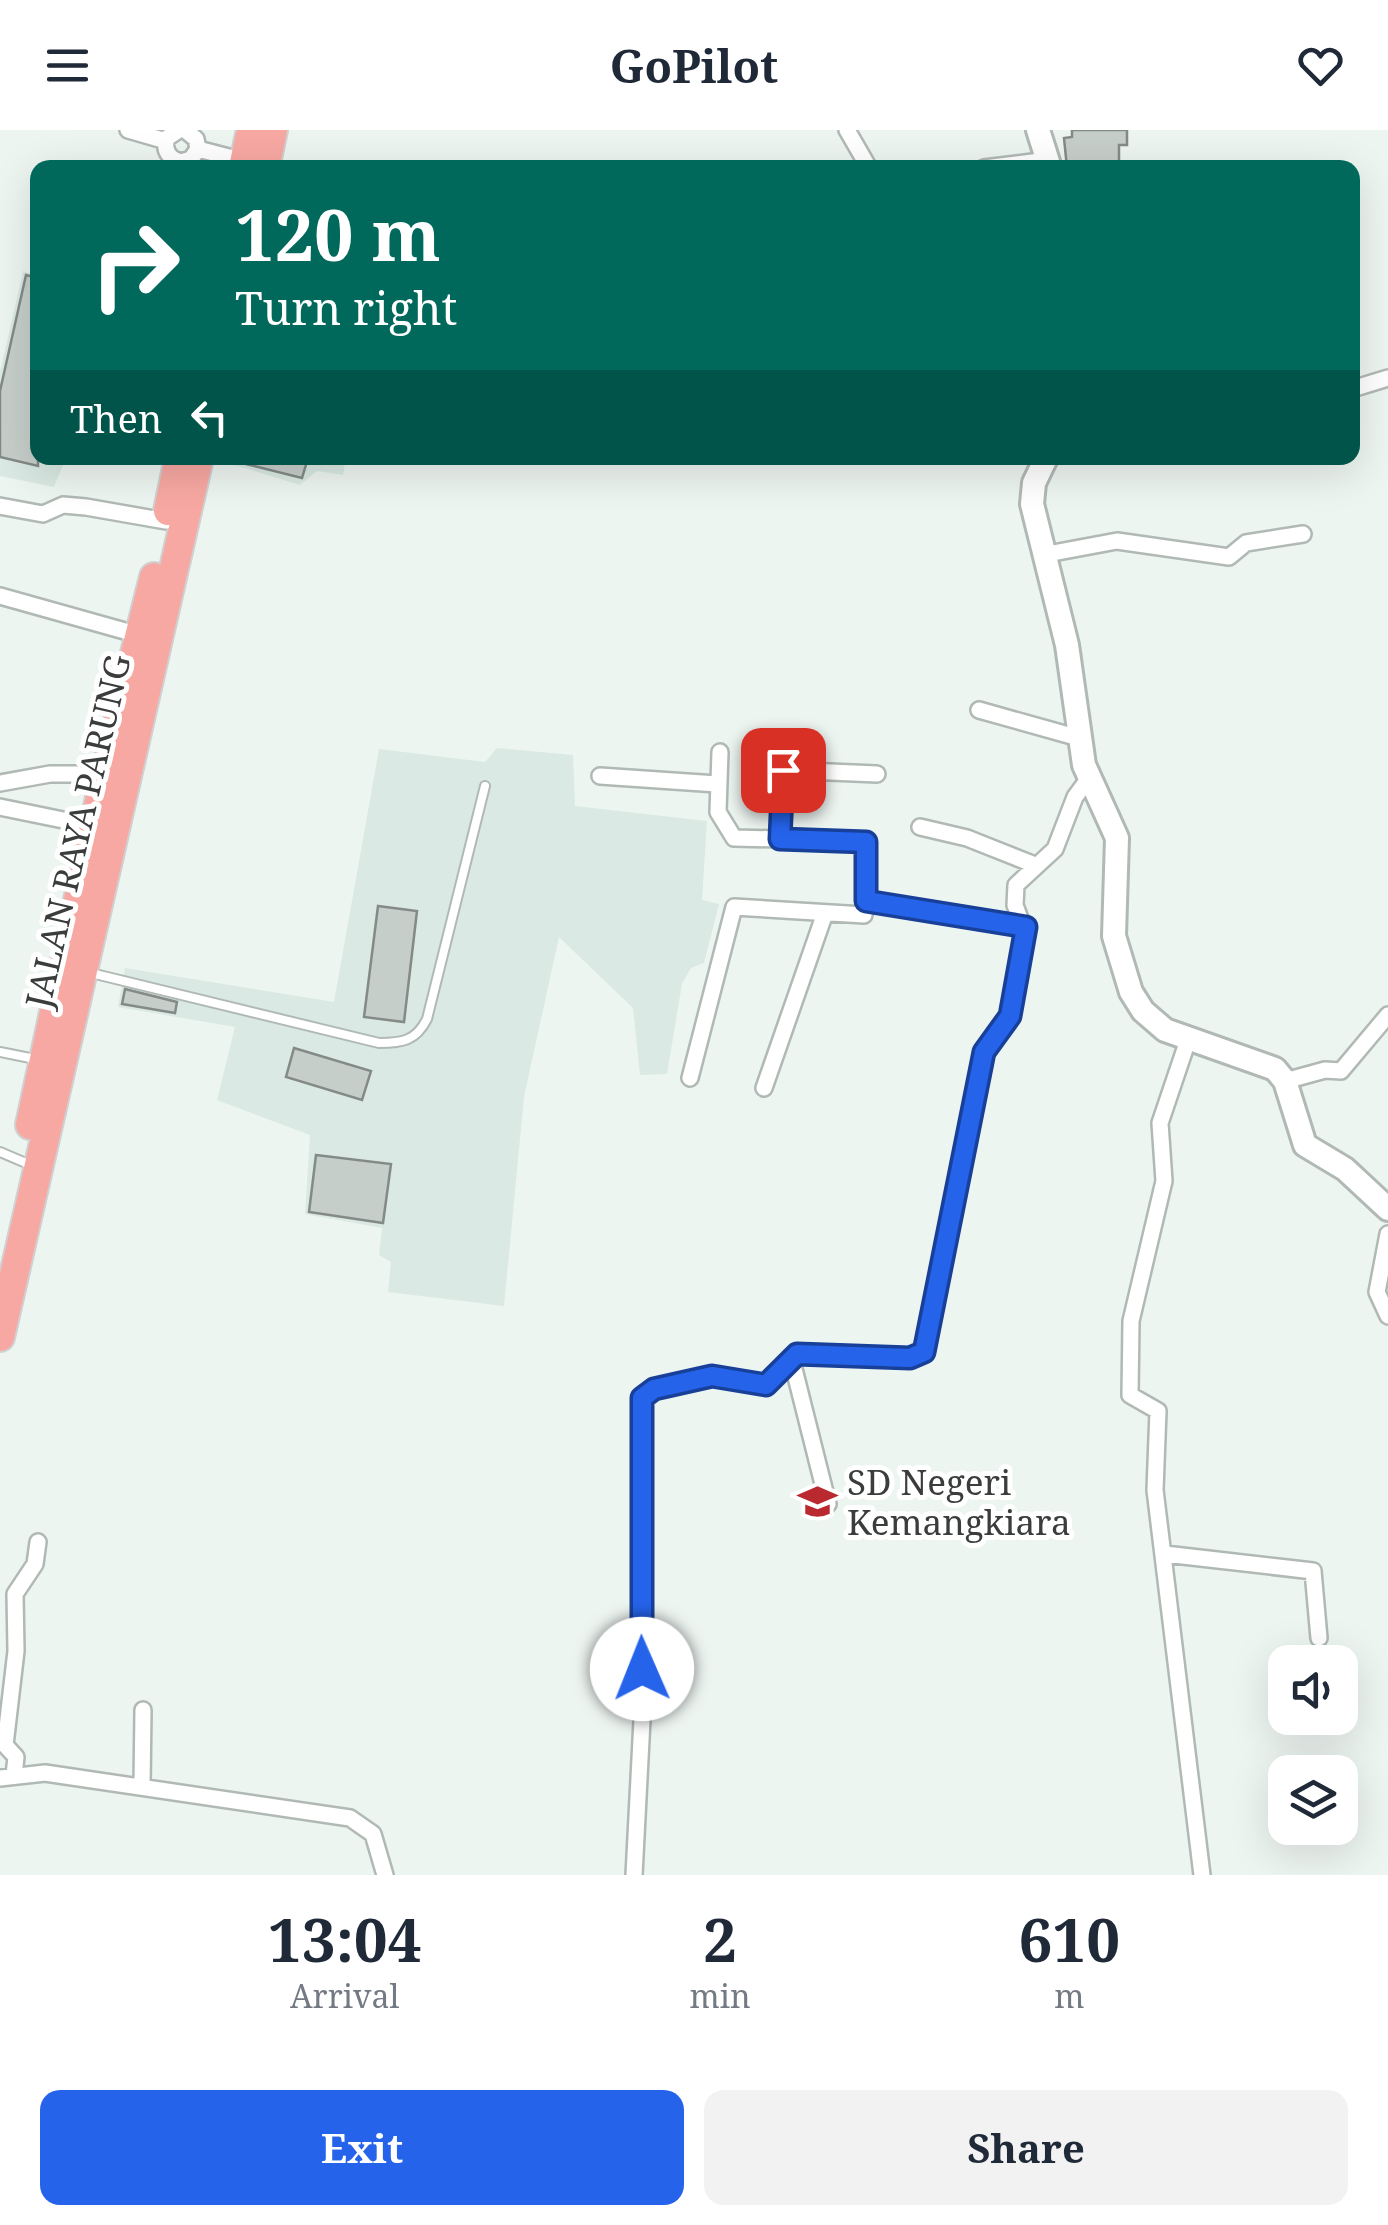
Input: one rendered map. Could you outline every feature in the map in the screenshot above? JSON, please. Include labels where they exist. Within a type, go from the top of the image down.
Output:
[{"type":"highway","points":[[250,160],[251,130]]},
{"type":"highway","points":[[253,160],[273,130]]},
{"type":"highway","name":"JALAN RAYA PARUNG","points":[[0,1337],[20,1161],[84,971],[139,635],[178,465]]},
{"type":"highway","name":"JALAN RAYA PARUNG","points":[[0,1269],[93,832],[117,773],[197,465]]},
{"type":"street","points":[[128,130],[196,139],[198,149],[192,159],[184,160]]},
{"type":"street","points":[[847,130],[864,160]]},
{"type":"street","points":[[1038,130],[1048,160]]},
{"type":"street","points":[[175,160],[167,153],[177,134]]},
{"type":"street","points":[[198,149],[234,160]]},
{"type":"street","points":[[1360,387],[1388,378]]},
{"type":"street","points":[[1044,465],[1032,498],[1042,555],[1068,646],[1079,738],[1089,778],[1110,812],[1117,838],[1114,942],[1132,992],[1155,1023],[1188,1040],[1270,1066],[1285,1081],[1305,1145],[1345,1169],[1387,1203]]},
{"type":"street","points":[[0,506],[42,514],[63,505],[86,507],[166,521]]},
{"type":"street","points":[[1042,555],[1117,541],[1232,556],[1246,543],[1304,534]]},
{"type":"street","points":[[0,596],[139,635]]},
{"type":"street","points":[[979,710],[1079,738]]},
{"type":"street","points":[[690,1078],[734,907],[864,915],[866,901],[866,842],[734,838],[718,812],[720,752]]},
{"type":"street","points":[[780,839],[783,764],[877,774]]},
{"type":"street","points":[[0,783],[50,774],[117,773]]},
{"type":"street","points":[[600,776],[717,784]]},
{"type":"street","points":[[634,1875],[642,1752],[642,1398],[654,1389],[712,1376],[766,1385],[791,1357],[834,1352],[910,1358],[924,1352],[984,1052],[1010,1016],[1026,927],[1014,905],[1014,892],[1019,879],[1055,850],[1075,797],[1089,778]]},
{"type":"street","points":[[0,807],[68,822],[93,832]]},
{"type":"street","points":[[920,827],[967,838],[1035,865]]},
{"type":"street","points":[[866,901],[1026,927]]},
{"type":"street","points":[[764,1088],[826,912]]},
{"type":"street","points":[[1285,1081],[1325,1070],[1340,1071],[1388,1015]]},
{"type":"street","points":[[1188,1040],[1160,1123],[1164,1181],[1129,1342],[1130,1398],[1158,1411],[1155,1490],[1202,1875]]},
{"type":"street","points":[[1388,1234],[1377,1292],[1388,1316]]},
{"type":"street","points":[[791,1357],[828,1504]]},
{"type":"street","points":[[38,1542],[35,1564],[15,1594],[16,1651],[4,1745],[16,1757],[7,1776],[44,1773],[245,1806],[350,1818],[373,1834],[385,1875]]},
{"type":"street","points":[[1165,1554],[1313,1571],[1318,1638]]},
{"type":"street","points":[[142,1787],[144,1710]]},
{"type":"lane","points":[[84,971],[379,1043],[410,1040],[420,1033],[426,1019],[485,786]]},
{"type":"lane","points":[[0,1052],[42,1061]]},
{"type":"shaded area","points":[[23,271],[30,273],[30,465],[63,465],[54,487],[0,476],[0,372]]},
{"type":"shaded area","points":[[235,465],[345,465],[343,475],[317,471],[300,485]]},
{"type":"shaded area","points":[[497,748],[573,755],[575,806],[707,821],[702,900],[719,904],[704,963],[691,968],[682,984],[667,1074],[640,1075],[633,1008],[559,937],[524,1097],[504,1306],[388,1292],[391,1262],[379,1255],[382,1228],[305,1214],[310,1135],[217,1100],[235,1027],[118,1007],[125,968],[334,1002],[379,749],[485,762]]},
{"type":"building","points":[[1072,130],[1127,130],[1127,145],[1119,145],[1119,160],[1066,160],[1064,138],[1072,137]]},
{"type":"building","points":[[26,275],[30,276],[30,464],[0,457],[0,391]]},
{"type":"building","points":[[250,465],[306,465],[302,478]]},
{"type":"building","points":[[378,906],[417,911],[404,1022],[364,1017]]},
{"type":"building","points":[[125,989],[177,1002],[175,1013],[122,1004]]},
{"type":"building","points":[[294,1048],[371,1071],[362,1100],[286,1077]]},
{"type":"building","points":[[316,1155],[391,1164],[383,1223],[309,1212]]},
{"type":"place","name":"SD Negeri Kemangkiara","points":[[817,1501]]},
{"type":"route","points":[[642,1669],[640,1406],[644,1394],[712,1376],[766,1385],[779,1367],[797,1354],[834,1352],[910,1358],[924,1352],[984,1052],[1008,1023],[1025,942],[1026,927],[866,901],[866,842],[780,839],[783,770]]}]
